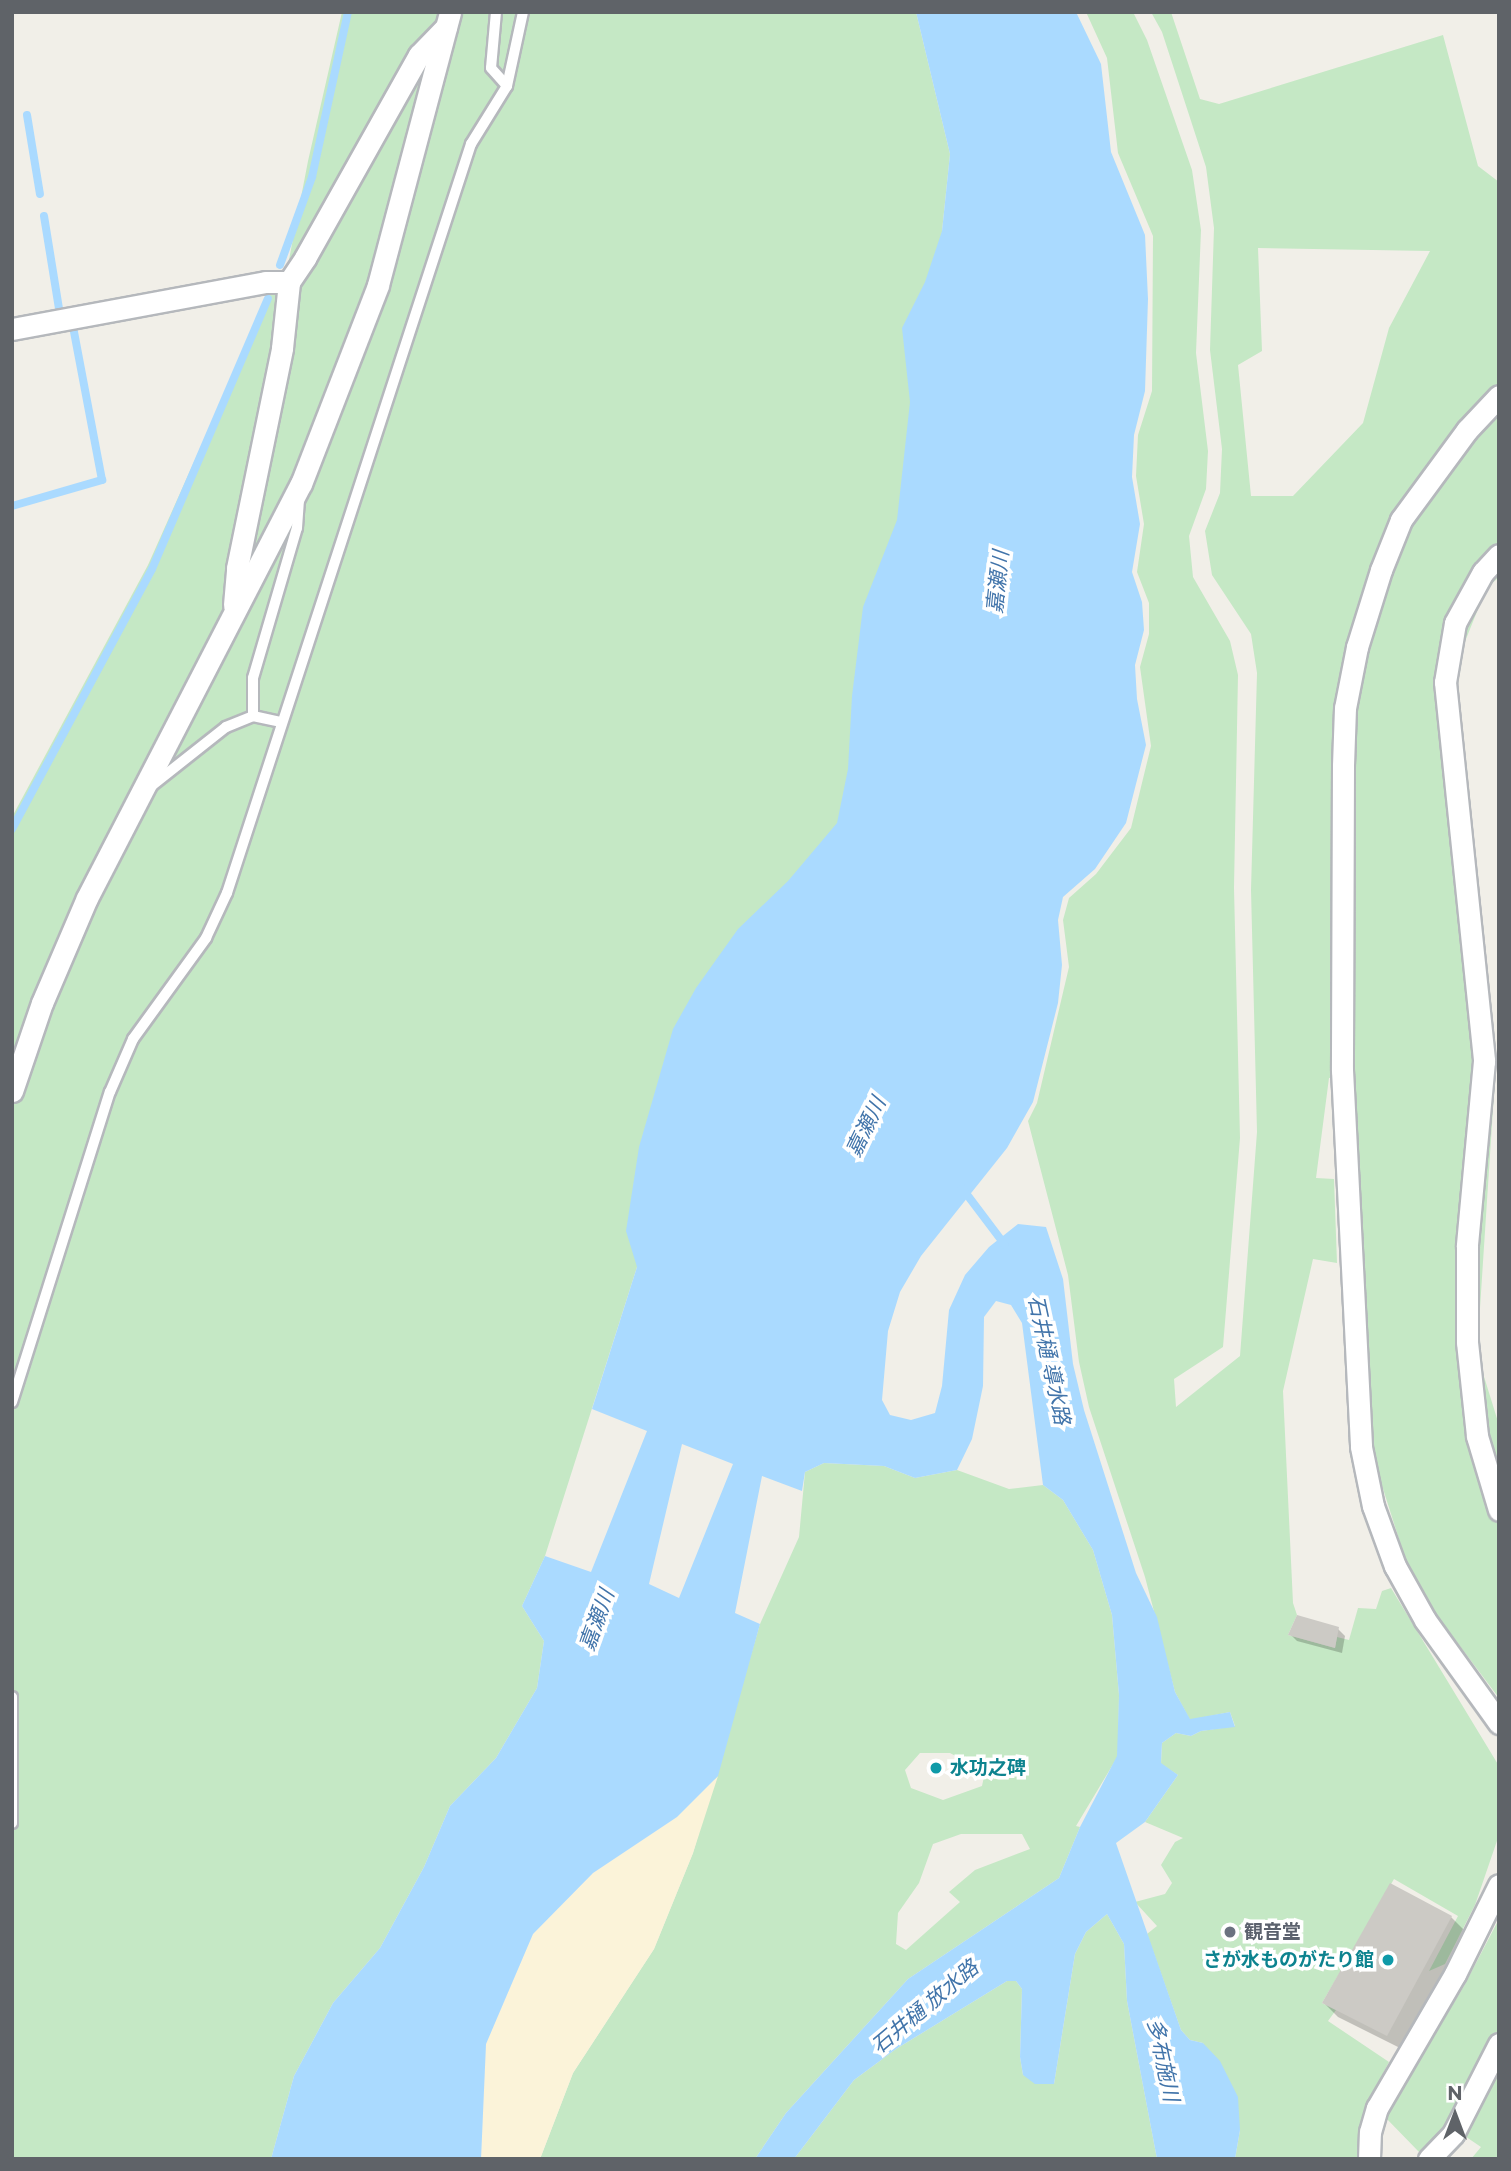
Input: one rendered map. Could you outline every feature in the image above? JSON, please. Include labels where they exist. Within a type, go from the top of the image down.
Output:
[{"type":"street","points":[[232,619],[237,568],[282,348],[289,282],[419,55],[449,19]]},
{"type":"street","points":[[12,1091],[42,1003],[87,898],[301,484],[378,285],[449,19]]},
{"type":"street","points":[[12,329],[266,282],[289,282]]},
{"type":"street","points":[[1499,396],[1467,430],[1401,520],[1381,570],[1357,647],[1345,719],[1342,1070],[1361,1447],[1373,1506],[1395,1566],[1425,1620],[1499,1723]]},
{"type":"street","points":[[1499,555],[1483,572],[1455,623],[1445,682],[1484,1061],[1467,1246],[1466,1342],[1477,1436],[1499,1510]]},
{"type":"street","points":[[1369,2159],[1370,2132],[1377,2108],[1455,1974],[1499,1885]]},
{"type":"street","points":[[1429,2159],[1453,2134],[1499,2044]]},
{"type":"lane","points":[[496,12],[491,68],[507,86]]},
{"type":"lane","points":[[12,1402],[110,1092],[133,1039],[206,938],[227,893],[471,144],[507,86],[523,12]]},
{"type":"lane","points":[[253,716],[253,678],[297,528],[301,484]]},
{"type":"lane","points":[[140,795],[226,727],[253,716],[281,722]]},
{"type":"lane","points":[[12,1697],[12,1823]]},
{"type":"green space","points":[[342,12],[916,12],[950,154],[942,231],[914,800],[637,1267],[545,1556],[522,1606],[544,1641],[537,1688],[496,1758],[450,1806],[424,1867],[380,1948],[333,2003],[294,2076],[271,2159],[12,2159],[12,817],[148,565],[268,296],[288,265],[308,161]]},
{"type":"green space","points":[[1086,12],[1133,12],[1147,40],[1192,170],[1201,230],[1196,353],[1208,451],[1206,489],[1189,536],[1193,577],[1230,641],[1238,675],[1234,888],[1240,1138],[1223,1347],[1174,1379],[1176,1407],[1240,1356],[1257,1132],[1251,890],[1257,673],[1251,634],[1212,575],[1205,531],[1220,493],[1222,449],[1210,350],[1214,228],[1206,167],[1162,32],[1151,12],[1171,12],[1200,99],[1219,104],[1443,35],[1478,166],[1499,182],[1499,577],[1486,589],[1454,669],[1452,720],[1496,1063],[1477,1354],[1499,1425],[1499,1698],[1435,1613],[1405,1558],[1371,1451],[1352,1076],[1329,1078],[1316,1178],[1334,1179],[1337,1263],[1313,1259],[1283,1391],[1293,1603],[1297,1615],[1288,1635],[1335,1648],[1337,1637],[1349,1640],[1358,1608],[1376,1609],[1382,1591],[1391,1588],[1499,1766],[1499,1835],[1475,1905],[1445,1964],[1429,1971],[1458,1916],[1394,1879],[1322,2003],[1336,2010],[1328,2021],[1389,2062],[1364,2110],[1358,2136],[1359,2159],[1235,2159],[1240,2130],[1203,2043],[1190,2040],[1181,2030],[1147,1934],[1157,1926],[1135,1902],[1165,1894],[1172,1883],[1161,1865],[1175,1842],[1183,1838],[1145,1822],[1178,1775],[1161,1764],[1162,1743],[1176,1733],[1191,1736],[1201,1731],[1235,1726],[1230,1712],[1190,1720],[1175,1692],[1145,1577],[1089,1407],[1079,1362],[1068,1275],[1028,1121],[1037,1103],[1069,967],[1063,920],[1069,898],[1096,874],[1131,828],[1151,746],[1140,667],[1149,634],[1149,603],[1137,572],[1144,524],[1136,476],[1138,435],[1152,391],[1153,236],[1118,153],[1107,58]],"holes":[[[1258,248],[1430,251],[1389,328],[1363,423],[1293,496],[1251,496],[1238,365],[1262,351]]]},
{"type":"green space","points":[[824,1463],[884,1466],[915,1478],[957,1470],[1009,1489],[1043,1485],[1063,1500],[1093,1550],[1112,1615],[1119,1695],[1118,1756],[1076,1826],[1080,1827],[1059,1878],[908,1979],[786,2113],[755,2159],[540,2159],[573,2073],[654,1949],[693,1853],[760,1624],[799,1537],[805,1472]],"holes":[[[920,1753],[950,1753],[985,1772],[982,1786],[943,1800],[911,1788],[905,1770]],[[961,1834],[1022,1834],[1030,1849],[975,1870],[949,1892],[960,1902],[906,1950],[896,1944],[898,1913],[919,1883],[933,1844]]]},
{"type":"green space","points":[[1107,1914],[1124,1944],[1127,2001],[1157,2159],[794,2159],[854,2080],[896,2049],[1007,1981],[1016,1981],[1022,1989],[1020,2057],[1023,2075],[1054,2084],[1075,1954],[1086,1932]]},
{"type":"green space","points":[[1499,1919],[1499,2159],[1471,2159],[1481,2147],[1447,2124],[1419,2152],[1385,2117],[1464,1986]]},
{"type":"sand","points":[[718,1776],[693,1853],[654,1949],[573,2073],[540,2159],[481,2159],[486,2044],[533,1934],[593,1873],[677,1817]]},
{"type":"water","points":[[916,12],[1076,12],[1101,64],[1111,152],[1145,235],[1148,299],[1145,391],[1134,435],[1132,477],[1140,524],[1132,572],[1142,602],[1144,630],[1135,665],[1137,699],[1146,745],[1126,823],[1095,869],[1063,897],[1058,920],[1062,965],[1058,1003],[1033,1102],[1007,1148],[921,1256],[900,1292],[888,1331],[882,1400],[890,1415],[911,1420],[935,1413],[942,1386],[949,1310],[965,1275],[989,1247],[1018,1224],[1046,1227],[1063,1279],[1073,1364],[1084,1410],[1136,1573],[1157,1617],[1175,1692],[1190,1719],[1230,1712],[1235,1727],[1201,1731],[1191,1736],[1176,1733],[1162,1743],[1161,1763],[1178,1775],[1145,1822],[1116,1843],[1181,2030],[1190,2040],[1203,2043],[1220,2061],[1238,2097],[1240,2130],[1235,2159],[1157,2159],[1127,2001],[1124,1944],[1107,1914],[1086,1932],[1075,1954],[1054,2084],[1035,2084],[1023,2075],[1020,2057],[1022,1989],[1016,1981],[1007,1981],[896,2049],[854,2080],[794,2159],[755,2159],[786,2113],[908,1979],[1059,1878],[1080,1827],[1117,1756],[1119,1695],[1112,1615],[1093,1550],[1063,1500],[1043,1485],[1022,1323],[1011,1305],[996,1301],[984,1317],[983,1386],[972,1439],[957,1470],[915,1478],[884,1466],[824,1463],[805,1472],[802,1491],[762,1476],[735,1613],[760,1624],[718,1776],[677,1817],[593,1873],[533,1934],[486,2044],[481,2159],[271,2159],[294,2076],[333,2003],[380,1948],[424,1867],[450,1806],[496,1758],[537,1688],[544,1641],[522,1606],[545,1556],[591,1572],[647,1431],[592,1409],[637,1267],[626,1231],[639,1147],[673,1029],[696,988],[738,929],[788,881],[837,823],[848,769],[852,696],[863,607],[897,520],[910,402],[902,328],[925,282],[942,231],[950,154]],"holes":[[[682,1444],[733,1464],[679,1598],[649,1584]]]},
{"type":"building","points":[[1297,1615],[1339,1627],[1335,1648],[1288,1635]]},
{"type":"building","name":"さが水ものがたり館","points":[[1390,1883],[1452,1916],[1387,2036],[1322,2003]]},
{"type":"waterway","points":[[280,265],[312,177],[348,12]]},
{"type":"waterway","points":[[27,115],[40,194]]},
{"type":"waterway","points":[[44,216],[59,309]]},
{"type":"waterway","points":[[12,829],[152,569],[268,299]]},
{"type":"waterway","points":[[12,506],[102,480],[74,332]]},
{"type":"waterway","points":[[962,1188],[1005,1245]]},
{"type":"place","name":"水功之碑","points":[[936,1768]]},
{"type":"place","name":"観音堂","points":[[1230,1932]]},
{"type":"place","name":"さが水ものがたり館","points":[[1388,1960]]},
{"type":"water label","name":"嘉瀬川","points":[[998,582]]},
{"type":"water label","name":"嘉瀬川","points":[[866,1127]]},
{"type":"water label","name":"石井樋 導水路","points":[[1049,1360]]},
{"type":"water label","name":"嘉瀬川","points":[[597,1620]]},
{"type":"water label","name":"石井樋 放水路","points":[[925,2007]]},
{"type":"water label","name":"多布施川","points":[[1163,2060]]}]
